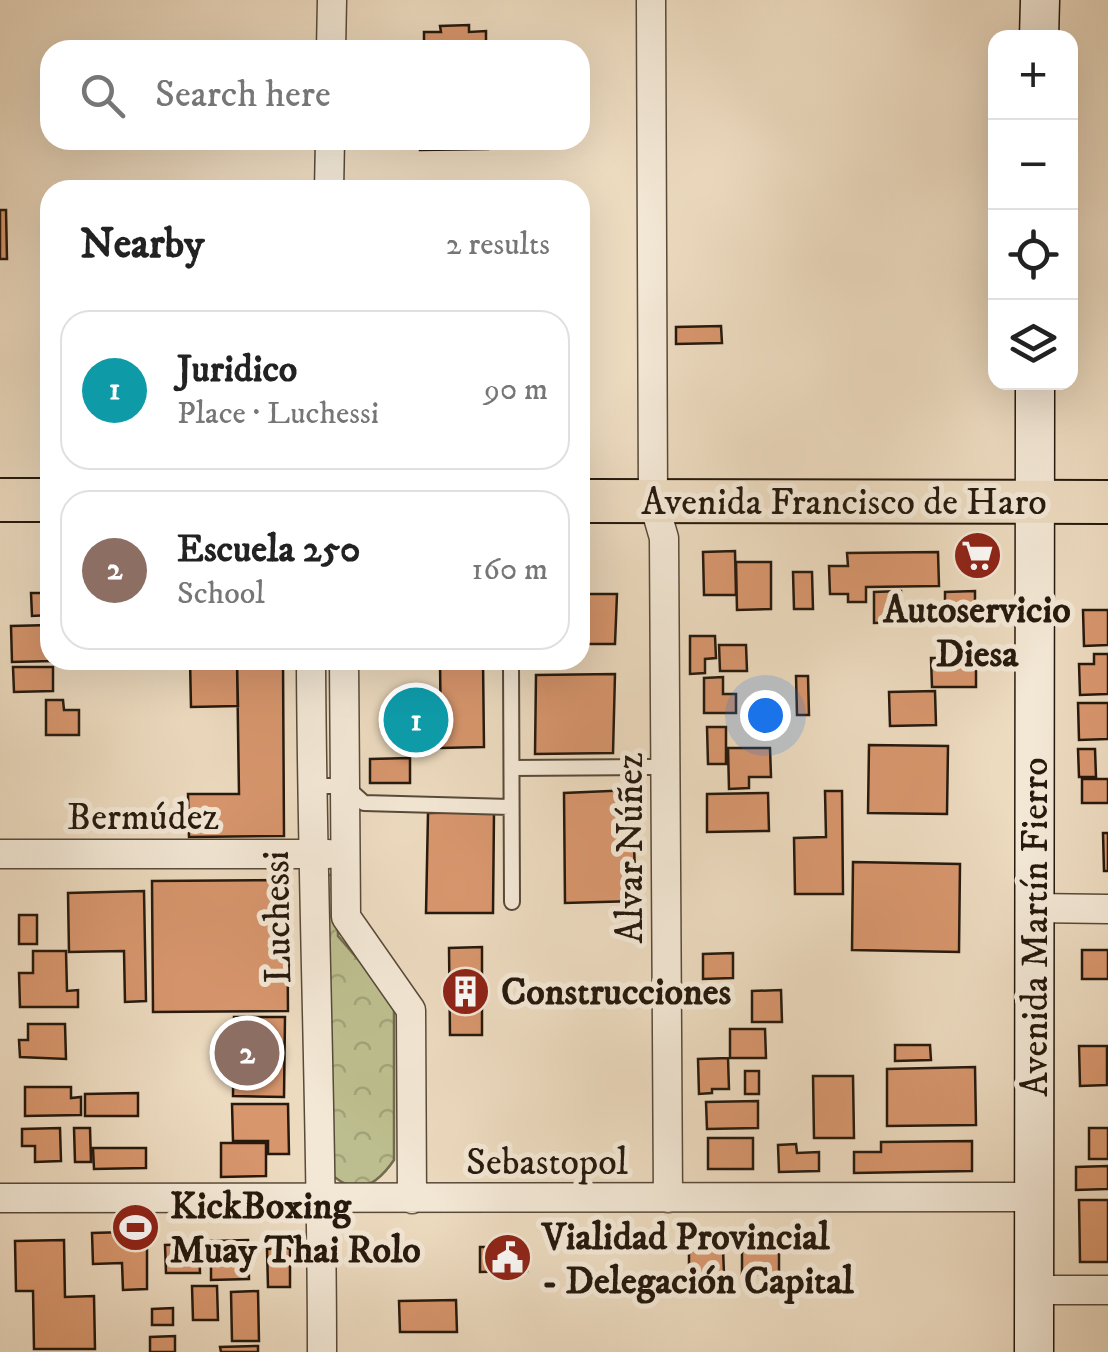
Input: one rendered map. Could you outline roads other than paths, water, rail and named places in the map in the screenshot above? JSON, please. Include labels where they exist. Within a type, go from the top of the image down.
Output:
[{"type":"main road","points":[[1039,30],[1040,0]]},
{"type":"main road","name":"Avenida Martín Fierro","points":[[1034,1352],[1036,390]]},
{"type":"main road","points":[[0,500],[40,500]]},
{"type":"main road","name":"Avenida Francisco de Haro","points":[[590,501],[1108,502]]},
{"type":"street","points":[[331,40],[332,0]]},
{"type":"street","name":"Alvar Núñez","points":[[652,0],[652,500],[664,538],[668,1198]]},
{"type":"street","points":[[330,150],[330,180]]},
{"type":"street","name":"Luchessi","points":[[311,670],[322,1352]]},
{"type":"street","name":"Luchessi","points":[[344,670],[346,917],[411,1010],[412,1198]]},
{"type":"street","name":"Bermúdez","points":[[0,854],[345,854]]},
{"type":"street","points":[[1034,908],[1108,909]]},
{"type":"street","name":"Sebastopol","points":[[0,1198],[1034,1197]]},
{"type":"street","points":[[1034,1290],[1108,1290]]},
{"type":"lane","points":[[510,670],[512,902]]},
{"type":"lane","points":[[512,768],[651,767]]},
{"type":"lane","points":[[312,786],[345,786],[364,802],[511,807]]},
{"type":"place","name":"Autoservicio Diesa","points":[[977,555]]},
{"type":"place","name":"Juridico","points":[[416,720]]},
{"type":"place","name":"Construcciones","points":[[466,991]]},
{"type":"place","name":"Escuela 250","points":[[247,1053]]},
{"type":"place","name":"KickBoxing Muay Thai Rolo","points":[[135,1227]]},
{"type":"place","name":"Vialidad Provincial - Delegación Capital","points":[[507,1258]]}]
